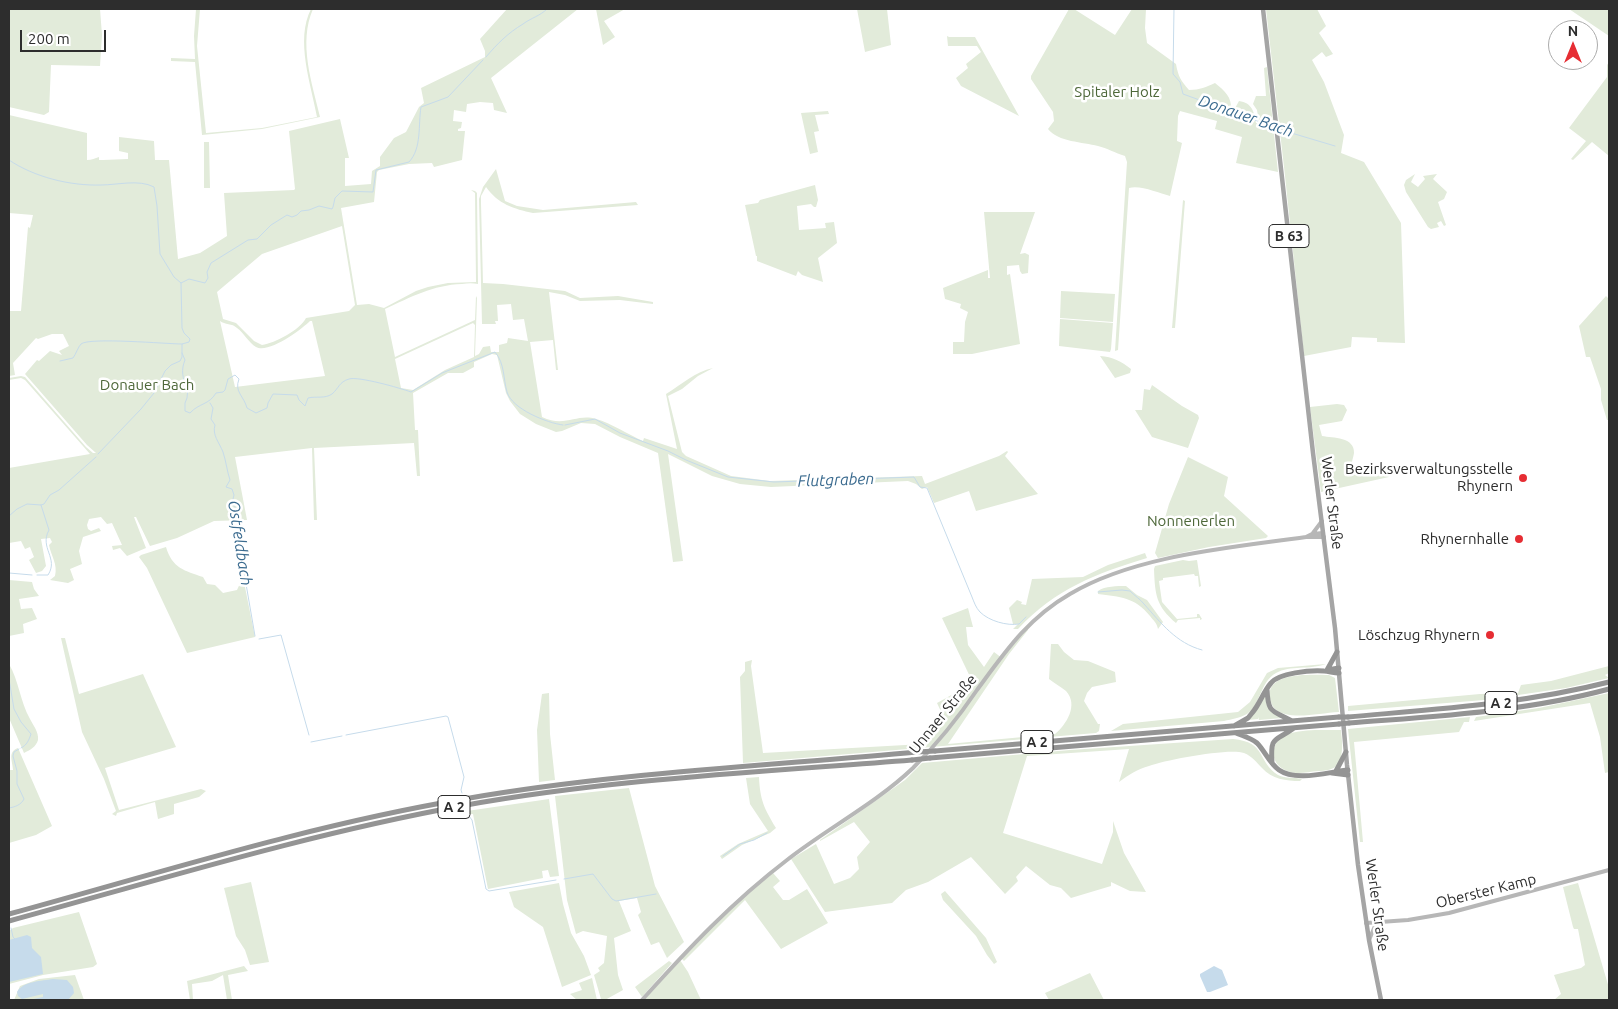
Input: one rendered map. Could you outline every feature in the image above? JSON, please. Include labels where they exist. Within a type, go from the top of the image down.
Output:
[{"type":"highway","points":[[1326,670],[1337,652]]},
{"type":"highway","points":[[1234,726],[1252,714],[1273,680],[1283,675],[1326,670],[1339,671]]},
{"type":"highway","name":"A 2","points":[[9,914],[309,832],[385,814],[462,799],[553,785],[643,775],[1504,703],[1567,692],[1609,682]]},
{"type":"highway","points":[[1267,688],[1266,698],[1271,709],[1275,713],[1293,721]]},
{"type":"highway","name":"A 2","points":[[9,921],[294,843],[364,826],[462,806],[596,787],[1503,710],[1609,689]]},
{"type":"highway","points":[[1272,763],[1270,751],[1274,742],[1277,738],[1294,728]]},
{"type":"highway","points":[[1235,732],[1256,743],[1280,771],[1294,775],[1334,772],[1348,773]]},
{"type":"highway","points":[[1334,772],[1346,752]]},
{"type":"main road","name":"Werler Straße","points":[[1263,9],[1324,535],[1348,773],[1366,923],[1381,1000]]},
{"type":"main road","points":[[1312,534],[1322,521]]},
{"type":"main road","name":"Unnaer Straße","points":[[1306,537],[1312,534],[1324,535]]},
{"type":"main road","name":"Unnaer Straße","points":[[642,1000],[719,917],[750,889],[789,858],[873,800],[912,769],[950,727],[1018,636],[1044,611],[1057,602],[1095,581],[1133,568],[1197,553],[1324,535]]},
{"type":"main road","name":"Oberster Kamp","points":[[1366,923],[1449,913],[1609,870]]},
{"type":"main road","points":[[1369,940],[1375,926],[1381,922]]},
{"type":"green space","points":[[9,9],[100,9],[102,35],[100,66],[51,65],[49,112],[44,115],[9,107]]},
{"type":"green space","points":[[196,9],[200,9],[197,46],[206,133],[262,128],[317,117],[304,48],[306,21],[311,9],[313,9],[307,35],[308,63],[320,117],[262,129],[202,135],[195,62],[171,61],[171,58],[195,59]]},
{"type":"green space","name":"Donauer Bach","points":[[507,9],[578,9],[491,78],[507,113],[494,110],[493,103],[480,102],[467,104],[466,112],[454,110],[453,121],[462,122],[461,128],[458,131],[465,131],[462,160],[434,167],[432,163],[409,164],[379,170],[377,172],[374,202],[341,208],[357,305],[369,304],[384,308],[416,291],[428,287],[448,283],[476,282],[475,193],[471,190],[477,193],[478,284],[468,283],[432,289],[385,309],[395,357],[475,320],[476,296],[475,356],[479,354],[483,347],[490,346],[491,352],[499,352],[499,345],[507,343],[508,338],[528,341],[524,319],[513,320],[511,304],[497,305],[498,321],[495,321],[496,324],[482,324],[479,199],[483,187],[496,169],[505,201],[517,206],[543,210],[636,202],[638,205],[533,213],[519,210],[501,202],[486,187],[481,196],[483,283],[565,291],[580,298],[618,296],[653,302],[653,304],[620,300],[580,301],[565,295],[549,292],[558,370],[556,370],[553,340],[530,342],[542,417],[557,421],[583,418],[596,419],[643,441],[644,438],[677,449],[666,394],[694,375],[713,368],[668,396],[682,452],[686,456],[731,476],[770,481],[922,476],[925,484],[999,456],[1007,451],[1005,456],[1038,494],[976,511],[969,491],[934,503],[927,487],[922,489],[908,481],[771,487],[740,484],[712,476],[668,454],[683,561],[673,562],[658,453],[595,424],[581,423],[556,432],[536,424],[520,414],[510,401],[506,393],[497,355],[492,354],[474,362],[474,367],[463,373],[448,373],[413,393],[415,430],[418,430],[420,476],[417,476],[414,443],[314,448],[317,520],[314,520],[312,448],[235,457],[247,520],[214,521],[177,538],[150,546],[136,517],[134,517],[146,548],[127,556],[120,548],[113,550],[112,546],[122,545],[112,523],[107,524],[101,517],[89,519],[88,529],[91,531],[99,528],[101,531],[83,537],[79,551],[82,564],[70,569],[74,580],[68,583],[50,580],[55,576],[56,572],[49,545],[52,542],[50,538],[41,539],[46,566],[42,571],[36,573],[29,560],[34,557],[30,547],[25,549],[21,541],[9,543],[9,468],[90,454],[25,380],[21,378],[9,380],[9,378],[25,377],[86,447],[93,453],[96,453],[25,374],[37,360],[39,361],[50,351],[62,355],[59,351],[69,346],[63,334],[52,334],[36,338],[13,363],[15,375],[9,376],[9,311],[21,311],[28,227],[30,228],[33,215],[9,213],[9,115],[87,133],[87,160],[99,157],[99,160],[128,159],[128,153],[119,151],[119,137],[154,141],[155,160],[169,160],[178,259],[200,253],[227,236],[224,193],[295,189],[289,131],[340,119],[349,158],[345,158],[345,186],[371,184],[372,171],[380,166],[380,157],[394,138],[406,132],[419,107],[424,103],[421,88],[485,57],[485,51],[480,39]],"holes":[[[342,226],[355,305],[349,311],[306,318],[303,323],[287,335],[274,342],[262,345],[254,341],[236,323],[223,319],[217,292],[262,254]],[[220,321],[235,326],[253,345],[262,348],[285,340],[312,321],[325,376],[235,387]],[[473,323],[475,325],[474,357],[445,370],[413,390],[401,388],[395,359]]]},
{"type":"green space","points":[[596,9],[625,9],[604,21],[615,37],[603,45]]},
{"type":"green space","points":[[857,9],[887,9],[891,45],[865,52]]},
{"type":"green space","name":"Spitaler Holz","points":[[1069,9],[1074,9],[1115,35],[1132,9],[1146,9],[1145,28],[1147,43],[1176,64],[1180,78],[1189,90],[1200,89],[1215,83],[1227,95],[1231,110],[1234,110],[1239,101],[1247,104],[1253,111],[1256,123],[1259,123],[1257,110],[1253,104],[1256,96],[1266,96],[1264,68],[1267,67],[1278,172],[1236,163],[1242,137],[1215,129],[1217,121],[1180,111],[1177,141],[1182,143],[1170,196],[1144,188],[1129,188],[1118,350],[1115,351],[1127,162],[1125,156],[1105,148],[1071,141],[1052,133],[1048,129],[1054,121],[1053,112],[1031,79]]},
{"type":"green space","points":[[1266,9],[1317,9],[1326,26],[1319,33],[1333,54],[1326,57],[1322,52],[1312,60],[1324,82],[1344,135],[1341,153],[1364,162],[1401,223],[1405,343],[1377,342],[1377,338],[1352,337],[1351,347],[1304,356]]},
{"type":"green space","points":[[1569,9],[1609,9],[1609,36],[1598,29],[1598,20],[1585,20]]},
{"type":"green space","points":[[947,36],[975,37],[1019,116],[961,86],[956,78],[968,68],[966,64],[981,52],[977,46],[948,46]]},
{"type":"green space","points":[[1609,62],[1609,156],[1592,142],[1573,160],[1571,159],[1586,141],[1569,128],[1607,77],[1607,65]]},
{"type":"green space","points":[[828,111],[829,114],[815,115],[819,131],[814,132],[818,152],[810,154],[801,113]]},
{"type":"green space","points":[[204,142],[209,142],[210,188],[204,188]]},
{"type":"green space","points":[[1415,174],[1411,182],[1418,187],[1425,179],[1423,176],[1437,174],[1433,179],[1447,192],[1444,199],[1438,202],[1446,225],[1444,226],[1441,221],[1437,223],[1439,227],[1431,229],[1428,227],[1406,192],[1404,185],[1406,180]]},
{"type":"green space","points":[[815,185],[818,200],[816,207],[811,204],[797,206],[799,230],[826,228],[825,223],[834,222],[837,243],[818,258],[823,282],[802,275],[798,271],[796,276],[757,261],[745,205],[758,203],[760,200]]},
{"type":"green space","points":[[1183,200],[1185,201],[1175,328],[1172,328]]},
{"type":"green space","points":[[984,212],[1035,212],[1020,254],[1025,253],[1029,255],[1028,273],[1022,274],[1019,265],[1007,266],[1007,275],[1010,274],[1020,344],[972,354],[953,354],[953,342],[964,342],[965,322],[968,312],[960,308],[961,304],[945,299],[943,288],[988,270],[988,278],[990,278]]},
{"type":"green space","points":[[1061,291],[1115,294],[1113,322],[1060,318]]},
{"type":"green space","points":[[1606,296],[1609,299],[1609,420],[1607,420],[1601,400],[1601,389],[1590,357],[1586,357],[1579,326]]},
{"type":"green space","points":[[1060,319],[1113,323],[1110,352],[1059,346]]},
{"type":"green space","points":[[1100,356],[1109,357],[1120,362],[1131,369],[1130,373],[1115,378]]},
{"type":"green space","points":[[1152,385],[1198,415],[1199,418],[1188,448],[1152,437],[1135,410],[1142,410],[1144,389],[1150,390]]},
{"type":"green space","points":[[1344,405],[1347,410],[1342,421],[1319,425],[1322,436],[1342,439],[1351,444],[1354,453],[1352,469],[1369,474],[1386,474],[1389,477],[1321,492],[1310,407]]},
{"type":"green space","name":"Nonnenerlen","points":[[1188,457],[1228,477],[1224,496],[1268,536],[1266,538],[1209,547],[1158,558],[1155,553],[1169,504]]},
{"type":"green space","points":[[166,547],[172,560],[180,568],[203,577],[207,584],[215,585],[223,593],[237,590],[243,577],[255,637],[187,653],[147,568],[139,557]]},
{"type":"green space","points":[[1145,553],[1147,558],[1110,570],[1062,593],[1047,603],[1018,629],[1013,629],[1018,624],[1013,624],[1009,608],[1017,600],[1022,602],[1021,604],[1026,605],[1032,579],[1083,577],[1108,565]]},
{"type":"green space","points":[[1183,560],[1197,560],[1201,586],[1199,587],[1198,576],[1194,574],[1163,578],[1163,580],[1159,581],[1162,602],[1177,619],[1197,617],[1197,614],[1199,614],[1202,619],[1178,620],[1176,623],[1164,611],[1158,599],[1154,569],[1155,566]]},
{"type":"green space","points":[[9,580],[32,582],[39,596],[19,599],[21,609],[32,608],[37,619],[23,624],[24,633],[9,636]]},
{"type":"green space","points":[[1126,586],[1147,600],[1163,622],[1158,629],[1155,622],[1133,601],[1098,594],[1098,591],[1104,588]]},
{"type":"green space","points":[[968,608],[973,627],[966,627],[968,645],[984,667],[994,652],[1002,658],[1028,628],[1028,630],[1009,654],[948,744],[1055,734],[1070,714],[1071,702],[1070,696],[1066,691],[1049,679],[1051,644],[1058,644],[1074,660],[1088,661],[1115,672],[1116,682],[1092,687],[1084,701],[1098,724],[1100,724],[1099,731],[1096,733],[743,763],[740,677],[745,671],[745,662],[752,660],[751,666],[763,753],[923,744],[945,720],[937,703],[973,683],[942,618]]},
{"type":"green space","points":[[61,638],[65,638],[79,694],[143,674],[176,747],[105,768],[119,810],[201,789],[206,791],[199,797],[174,804],[174,814],[158,819],[155,802],[117,813],[116,816],[112,814],[116,811],[104,779],[82,732]]},
{"type":"green space","points":[[9,664],[24,705],[38,734],[36,745],[24,753],[9,718]]},
{"type":"green space","points":[[1326,664],[1287,669],[1276,673],[1263,687],[1252,710],[1239,717],[1224,721],[1111,731],[1123,724],[1238,712],[1250,702],[1267,673],[1278,668]]},
{"type":"green space","points":[[1609,666],[1609,673],[1605,675],[1609,678],[1566,688],[1484,700],[1348,711],[1348,706],[1480,694],[1518,693],[1521,685],[1551,681]]},
{"type":"green space","points":[[1329,675],[1335,678],[1339,712],[1291,715],[1279,712],[1272,704],[1270,690],[1274,683],[1291,676]]},
{"type":"green space","points":[[549,693],[550,734],[555,780],[539,782],[537,730],[542,694]]},
{"type":"green space","points":[[1609,693],[1609,772],[1605,773],[1600,737],[1590,703],[1474,721],[1476,717],[1539,708]]},
{"type":"green space","points":[[1265,695],[1268,707],[1282,718],[1259,720],[1258,717],[1258,719],[1248,720]]},
{"type":"green space","points":[[1470,717],[1469,722],[1464,722],[1459,732],[1354,742],[1363,842],[1360,842],[1348,729]]},
{"type":"green space","points":[[1341,730],[1341,756],[1338,764],[1332,769],[1294,773],[1287,771],[1276,762],[1274,757],[1275,745],[1284,736],[1303,731]]},
{"type":"green space","points":[[1233,739],[1244,741],[1257,748],[1271,770],[1278,775],[1302,779],[1300,781],[1290,781],[1275,777],[1266,772],[1249,756],[1236,752],[1197,755],[1145,767],[1119,782],[1129,749],[1027,756],[1003,833],[1102,864],[1113,832],[1113,821],[1124,853],[1146,892],[1130,891],[1111,882],[1111,886],[1071,898],[1061,888],[1050,885],[1026,866],[1016,877],[1018,881],[1005,894],[971,857],[928,882],[906,890],[892,903],[825,912],[791,859],[816,844],[834,884],[850,878],[859,869],[857,857],[870,842],[854,822],[820,840],[905,780],[922,763],[1070,750]]},
{"type":"green space","points":[[18,748],[52,826],[36,835],[9,843],[9,770],[13,770],[11,758],[13,752]]},
{"type":"green space","points":[[759,777],[763,804],[776,828],[770,833],[742,845],[722,859],[720,856],[738,844],[768,831],[750,804],[746,778]]},
{"type":"green space","points":[[629,788],[655,886],[684,942],[667,958],[659,942],[651,945],[638,915],[641,912],[637,898],[619,901],[631,931],[614,938],[618,975],[623,990],[605,1000],[601,999],[594,975],[600,971],[598,968],[604,963],[607,936],[583,931],[576,934],[567,900],[555,796]]},
{"type":"green space","points":[[549,799],[559,876],[550,877],[548,870],[542,871],[543,878],[488,889],[473,814],[468,814],[467,811]]},
{"type":"green space","points":[[773,873],[780,881],[773,887],[783,900],[789,900],[807,889],[828,923],[781,949],[745,900],[684,961],[681,958],[740,899]]},
{"type":"green space","points":[[251,882],[269,962],[250,965],[245,950],[236,936],[224,888]]},
{"type":"green space","points":[[559,883],[571,933],[584,956],[591,975],[562,987],[543,927],[514,907],[509,892]]},
{"type":"green space","points":[[1578,883],[1609,988],[1609,1000],[1554,1000],[1561,994],[1554,975],[1581,968],[1585,965],[1578,929],[1573,927],[1563,887]]},
{"type":"green space","points":[[945,891],[986,938],[997,962],[994,964],[976,936],[943,900],[941,894]]},
{"type":"green space","points":[[79,912],[97,964],[93,967],[43,975],[9,984],[9,931],[13,928]]},
{"type":"green space","points":[[680,960],[688,972],[701,1000],[644,1000]]},
{"type":"green space","points":[[669,961],[672,963],[642,997],[635,987]]},
{"type":"green space","points":[[244,966],[248,971],[228,975],[232,1000],[227,1000],[223,975],[212,981],[192,984],[193,1000],[190,1000],[187,981]]},
{"type":"green space","points":[[1090,973],[1104,1000],[1049,1000],[1045,993]]},
{"type":"green space","points":[[75,975],[84,1000],[14,1000],[20,986],[39,979]]},
{"type":"green space","points":[[592,978],[597,1000],[577,1000],[570,994],[582,990],[579,983]]},
{"type":"water","points":[[27,935],[31,937],[32,948],[41,957],[43,974],[9,982],[9,940]]},
{"type":"water","points":[[1214,966],[1222,970],[1228,985],[1207,992],[1200,974]]},
{"type":"water","points":[[53,979],[67,980],[73,987],[74,993],[68,1000],[29,1000],[43,997],[43,994],[22,999],[18,996],[17,992],[24,986],[33,982]]},
{"type":"waterway","name":"Donauer Bach","points":[[486,57],[512,31],[547,9]]},
{"type":"waterway","name":"Donauer Bach","points":[[1174,9],[1173,74],[1180,82],[1183,94],[1274,127]]},
{"type":"waterway","name":"Donauer Bach","points":[[9,160],[41,176],[65,182],[89,185],[142,183],[154,187],[160,254],[174,277],[181,283],[189,279],[205,283],[211,263],[248,240],[257,239],[271,225],[287,215],[292,217],[301,211],[319,206],[332,209],[335,198],[342,191],[373,192],[376,170],[409,162],[413,156],[418,143],[421,107],[448,97],[483,60]]},
{"type":"waterway","name":"Donauer Bach","points":[[1278,129],[1335,146]]},
{"type":"waterway","points":[[98,454],[154,393],[165,371],[171,365],[180,361],[182,357],[182,344],[189,342],[190,339],[182,328],[181,283]]},
{"type":"waterway","points":[[60,361],[73,358],[81,344],[87,342],[113,341],[182,344]]},
{"type":"waterway","points":[[182,353],[185,360],[183,378],[188,387],[185,411],[190,413],[210,400],[216,393],[223,392],[228,379],[235,375],[239,379],[239,391],[247,408],[256,413],[267,408],[273,394],[297,395],[305,406],[308,398],[329,396],[339,385],[349,379],[370,381],[411,392],[442,373],[495,352],[502,366],[510,398],[531,414],[563,425]]},
{"type":"waterway","name":"Ostfeldbach","points":[[210,403],[213,408],[211,419],[215,425],[215,435],[223,452],[230,480],[226,487],[232,489],[234,495],[232,503],[238,512],[236,526],[255,636]]},
{"type":"waterway","name":"Flutgraben","points":[[565,425],[595,419],[620,433],[728,477],[774,482],[914,477],[920,487],[927,488],[974,603],[979,610],[993,620],[1009,624],[1019,624],[1026,617]]},
{"type":"waterway","points":[[9,516],[27,504],[44,504],[50,495],[59,490],[96,457]]},
{"type":"waterway","points":[[37,575],[48,575],[51,569],[51,558],[46,542],[49,530],[41,505]]},
{"type":"waterway","points":[[9,573],[32,575]]},
{"type":"waterway","name":"Flutgraben","points":[[1098,592],[1130,591],[1163,625],[1184,643],[1202,650]]},
{"type":"waterway","points":[[259,639],[281,635],[309,735]]},
{"type":"waterway","points":[[9,679],[14,709],[21,722],[31,734],[28,742],[21,748]]},
{"type":"waterway","points":[[346,735],[446,716],[448,717],[464,777],[462,793]]},
{"type":"waterway","points":[[311,742],[342,736]]},
{"type":"waterway","points":[[9,808],[18,805],[24,799],[17,784],[17,771],[13,756],[14,752],[19,749]]},
{"type":"waterway","points":[[466,812],[472,820],[486,889],[489,891],[556,880]]},
{"type":"waterway","points":[[723,856],[740,844],[754,840],[767,833]]},
{"type":"waterway","points":[[564,879],[593,874],[612,899],[616,901],[656,894]]},
{"type":"waterway","points":[[11,928],[15,939]]},
{"type":"place","name":"Bezirksverwaltungsstelle Rhynern","points":[[1523,478]]},
{"type":"place","name":"Rhynernhalle","points":[[1519,539]]},
{"type":"place","name":"Löschzug Rhynern","points":[[1490,635]]}]
